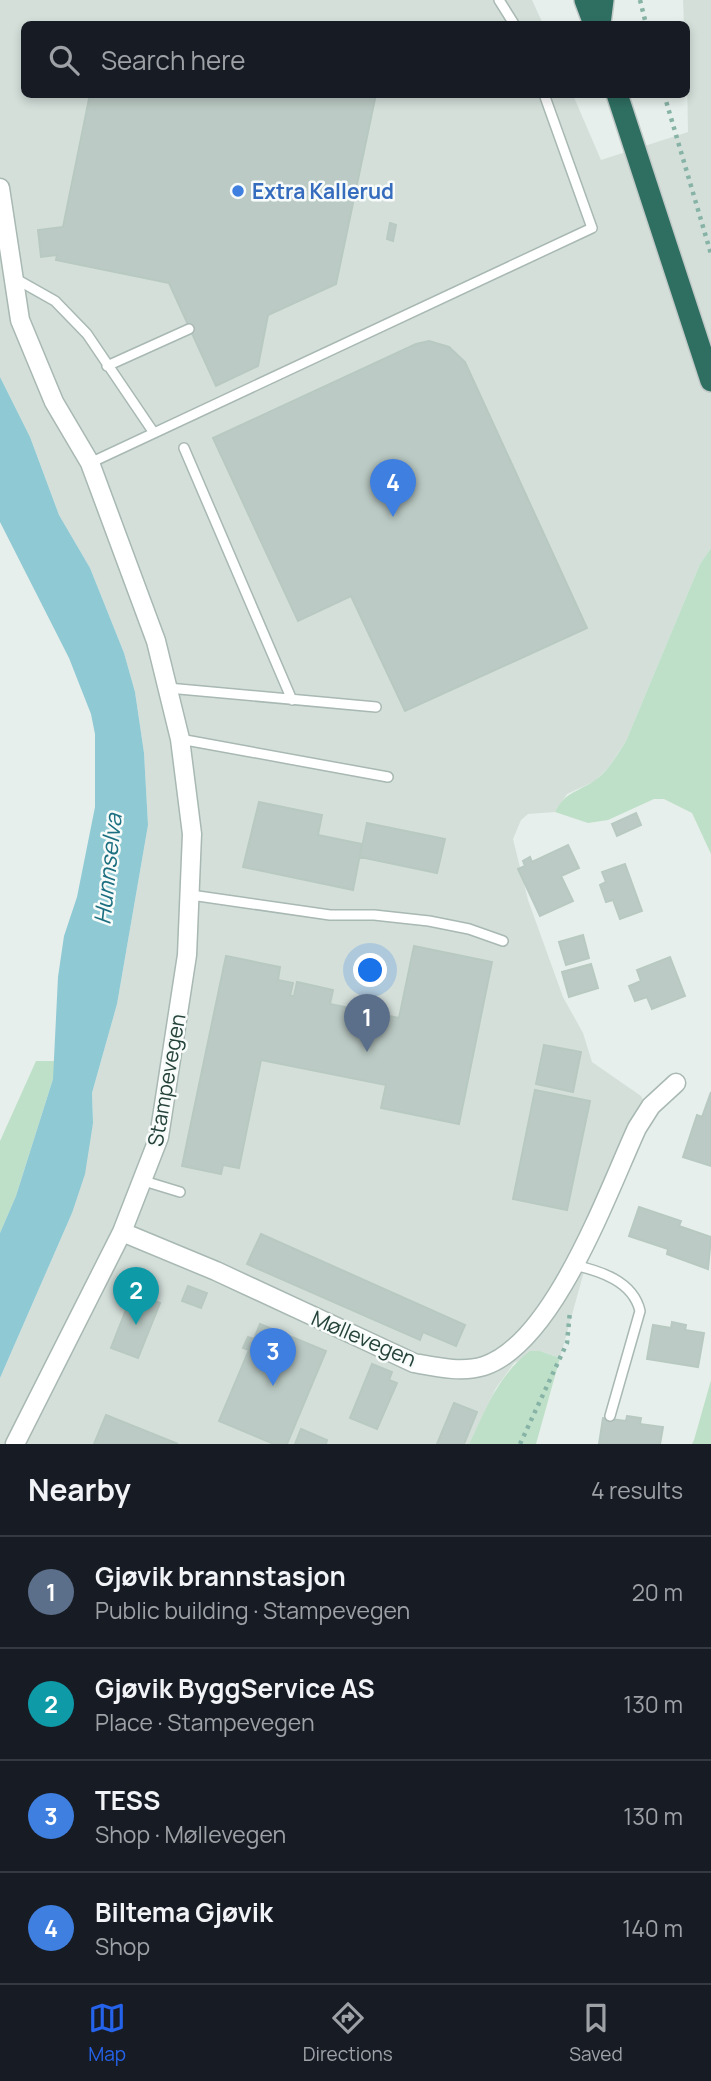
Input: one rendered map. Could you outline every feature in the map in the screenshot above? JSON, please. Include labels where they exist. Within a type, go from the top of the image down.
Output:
[{"type":"highway","points":[[618,98],[711,381]]},
{"type":"street","name":"Stampevegen","points":[[0,188],[20,320],[54,402],[90,463],[156,642],[180,739],[192,834],[187,955],[159,1138],[122,1232],[15,1444]]},
{"type":"street","name":"Møllevegen","points":[[122,1232],[216,1271],[414,1363],[447,1369],[484,1366],[516,1346],[560,1292],[637,1128],[651,1106],[676,1083]]},
{"type":"lane","points":[[499,0],[512,21]]},
{"type":"lane","points":[[90,463],[592,229],[545,98]]},
{"type":"lane","points":[[14,278],[55,301],[87,334],[154,433]]},
{"type":"lane","points":[[107,366],[189,329]]},
{"type":"lane","points":[[184,448],[292,700]]},
{"type":"lane","points":[[168,688],[376,707]]},
{"type":"lane","points":[[180,739],[388,777]]},
{"type":"lane","points":[[191,895],[330,915],[374,915],[429,921],[469,929],[503,941]]},
{"type":"lane","points":[[144,1181],[180,1192]]},
{"type":"lane","points":[[574,1265],[598,1271],[617,1281],[635,1297],[640,1311],[610,1416]]},
{"type":"path","points":[[640,0],[645,21]]},
{"type":"path","points":[[665,98],[711,254]]},
{"type":"path","points":[[520,1444],[567,1343],[571,1304]]},
{"type":"shaded area","points":[[0,0],[532,0],[542,21],[21,21],[21,98],[574,98],[601,160],[688,132],[690,21],[684,21],[683,0],[711,0],[711,548],[700,564],[626,741],[609,767],[595,781],[567,794],[555,812],[528,814],[521,820],[513,839],[528,900],[563,997],[583,1033],[592,1062],[641,1096],[646,1105],[588,1257],[560,1358],[540,1351],[514,1363],[496,1388],[469,1444],[0,1444],[0,1378],[72,1213],[93,1123],[92,1093],[117,1004],[148,825],[144,753],[135,692],[124,653],[90,568],[59,515],[30,437],[0,377]]},
{"type":"green space","points":[[711,548],[711,854],[692,813],[664,799],[654,799],[608,820],[588,823],[555,812],[567,797],[604,773],[626,741],[700,564]]},
{"type":"green space","points":[[36,1061],[56,1061],[53,1079],[16,1196],[0,1233],[0,1141]]},
{"type":"green space","points":[[530,1351],[540,1351],[560,1358],[536,1444],[469,1444],[501,1382]]},
{"type":"green space","points":[[711,1380],[711,1444],[692,1444],[694,1440]]},
{"type":"water","name":"Hunnselva","points":[[0,377],[30,437],[59,515],[90,568],[124,653],[135,692],[144,753],[148,825],[117,1004],[92,1093],[93,1123],[85,1174],[72,1213],[0,1378],[0,1233],[16,1196],[53,1079],[58,977],[64,936],[77,897],[95,807],[95,734],[91,714],[69,658],[0,522]]},
{"type":"building","points":[[89,98],[375,98],[336,284],[268,315],[258,366],[216,386],[169,283],[56,260],[57,255],[41,257],[38,230],[63,227]]},
{"type":"building","points":[[390,223],[396,225],[393,241],[387,239]]},
{"type":"building","points":[[429,341],[449,347],[465,362],[587,628],[405,711],[351,596],[298,621],[213,438],[416,344]]},
{"type":"building","points":[[259,802],[322,815],[318,835],[362,844],[353,890],[243,867]]},
{"type":"building","points":[[636,813],[641,825],[617,836],[612,824]]},
{"type":"building","points":[[367,823],[445,839],[437,873],[360,857]]},
{"type":"building","points":[[568,845],[579,868],[561,876],[573,901],[540,916],[518,869],[525,866],[523,861],[530,857],[532,862]]},
{"type":"building","points":[[625,864],[642,911],[620,919],[613,900],[606,902],[600,885],[606,882],[602,872]]},
{"type":"building","points":[[583,935],[589,958],[566,965],[559,942]]},
{"type":"building","points":[[414,946],[492,962],[459,1124],[381,1108],[386,1085],[261,1060],[239,1168],[223,1165],[221,1174],[182,1166],[226,956],[280,967],[278,980],[293,983],[290,996],[294,996],[297,982],[333,990],[330,1004],[399,1018]]},
{"type":"building","points":[[670,957],[685,996],[652,1009],[647,997],[635,1001],[629,986],[641,981],[637,970]]},
{"type":"building","points":[[591,964],[598,988],[569,997],[562,972]]},
{"type":"building","points":[[544,1045],[581,1052],[573,1092],[536,1084]]},
{"type":"building","points":[[535,1090],[590,1101],[567,1210],[513,1199]]},
{"type":"building","points":[[711,1092],[711,1166],[683,1157],[697,1115],[702,1117]]},
{"type":"building","points":[[639,1207],[681,1221],[679,1226],[711,1237],[708,1269],[667,1254],[668,1249],[629,1236]]},
{"type":"building","points":[[261,1234],[465,1325],[456,1346],[423,1332],[420,1340],[247,1264]]},
{"type":"building","points":[[188,1286],[207,1293],[201,1308],[182,1301]]},
{"type":"building","points":[[133,1292],[160,1303],[138,1358],[111,1348]]},
{"type":"building","points":[[672,1322],[686,1325],[685,1330],[704,1333],[698,1367],[647,1359],[653,1325],[671,1328]]},
{"type":"building","points":[[260,1324],[326,1351],[287,1444],[274,1444],[219,1421],[249,1350],[243,1348],[248,1337],[254,1339]]},
{"type":"building","points":[[372,1364],[392,1372],[389,1380],[397,1383],[377,1429],[350,1418]]},
{"type":"building","points":[[454,1403],[477,1412],[464,1444],[437,1444]]},
{"type":"building","points":[[106,1415],[178,1444],[94,1444]]},
{"type":"building","points":[[627,1416],[641,1418],[640,1424],[663,1427],[660,1444],[599,1444],[603,1418],[626,1421]]},
{"type":"building","points":[[301,1429],[327,1440],[326,1444],[295,1444]]},
{"type":"place","name":"Extra Kallerud","points":[[238,191]]},
{"type":"place","name":"Biltema Gjøvik","points":[[393,517]]},
{"type":"place","name":"Gjøvik brannstasjon","points":[[367,1052]]},
{"type":"place","name":"Gjøvik ByggService AS","points":[[136,1325]]},
{"type":"place","name":"TESS","points":[[273,1386]]}]
